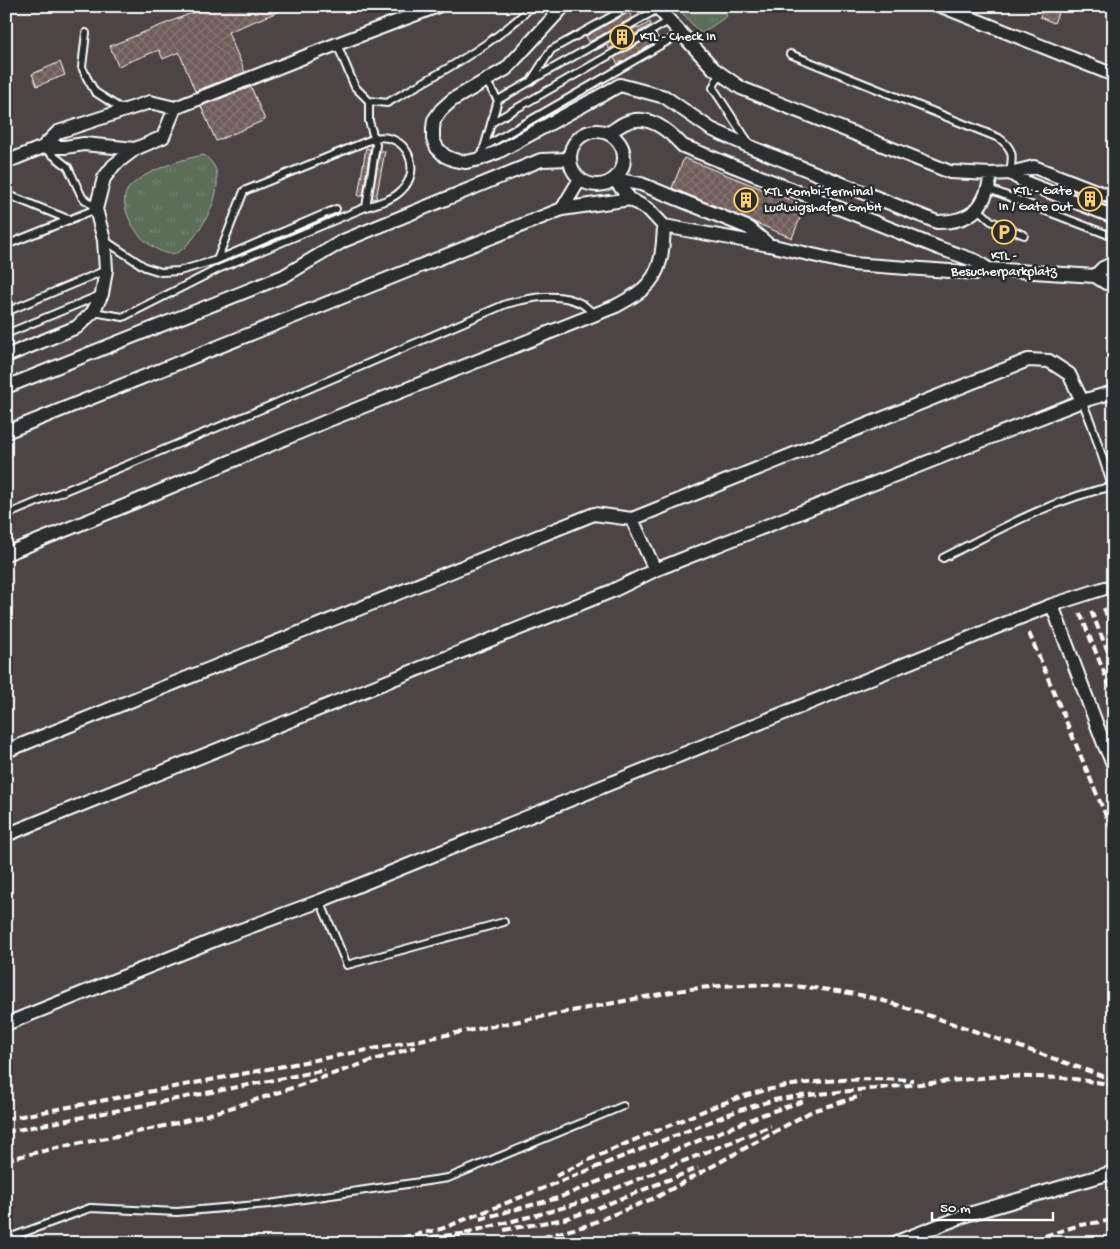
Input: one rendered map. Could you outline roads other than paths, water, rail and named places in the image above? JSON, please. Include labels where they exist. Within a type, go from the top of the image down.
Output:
[{"type":"street","points":[[43,147],[58,132],[150,102],[175,108],[438,6]]},
{"type":"street","points":[[564,6],[506,69],[452,100],[441,110],[434,120],[432,129],[433,139],[437,148],[445,156],[466,162],[482,153],[498,152],[620,85],[665,97],[711,129],[752,148],[937,222],[954,222],[978,209],[989,189],[991,174]]},
{"type":"street","points":[[941,6],[1114,75]]},
{"type":"street","points":[[657,8],[719,74],[741,88],[950,172],[1010,173],[1034,167],[1114,198]]},
{"type":"street","points":[[6,356],[77,327],[93,312],[102,294],[106,270],[104,240],[96,209],[104,178],[114,165],[135,148],[163,137],[175,108]]},
{"type":"street","points":[[609,133],[627,122],[641,119],[656,123],[670,132],[683,146],[976,261],[988,269]]},
{"type":"street","points":[[591,132],[609,133],[615,138],[623,151],[623,166],[614,178],[601,184],[594,184],[580,178],[570,159],[576,142],[582,135],[591,132]]},
{"type":"street","points":[[6,162],[43,147],[65,147],[84,144],[135,148]]},
{"type":"street","points":[[6,387],[284,276],[343,241],[541,160],[570,159]]},
{"type":"street","points":[[1010,173],[1027,182],[1114,218]]},
{"type":"street","points":[[562,209],[580,178]]},
{"type":"street","points":[[614,178],[630,198],[649,210],[664,226],[769,245],[852,264],[977,274],[988,269],[1095,276],[1106,283],[1114,283]]},
{"type":"street","points":[[614,178],[641,184],[749,228],[769,245]]},
{"type":"street","points":[[6,432],[562,209],[630,198]]},
{"type":"street","points":[[6,554],[329,420],[616,306],[644,288],[659,267],[662,255],[664,226]]},
{"type":"street","points":[[1095,276],[1102,268],[1114,263]]},
{"type":"street","points":[[6,751],[594,514],[632,518],[1028,360],[1049,361],[1069,374],[1082,401]]},
{"type":"street","points":[[6,835],[612,591],[655,570],[1082,401],[1114,392]]},
{"type":"street","points":[[632,518],[655,570]]},
{"type":"street","points":[[6,1024],[222,937],[320,901],[1052,605],[1105,588],[1114,587]]},
{"type":"street","points":[[1052,605],[1114,766]]},
{"type":"street","points":[[894,1243],[969,1214],[1114,1172]]},
{"type":"lane","points":[[337,44],[355,87],[369,101],[387,103],[494,40],[512,26],[532,6]]},
{"type":"lane","points":[[531,81],[551,50],[630,6]]},
{"type":"lane","points":[[482,153],[498,100],[657,8]]},
{"type":"lane","points":[[490,124],[669,21]]},
{"type":"lane","points":[[86,33],[82,67],[87,78],[95,92],[124,110]]},
{"type":"lane","points":[[482,153],[680,34]]},
{"type":"lane","points":[[790,54],[998,138],[1006,143],[1010,150],[1012,157],[1010,173]]},
{"type":"lane","points":[[719,74],[713,88],[752,148]]},
{"type":"lane","points":[[486,81],[498,100]]},
{"type":"lane","points":[[366,207],[376,145],[369,121],[369,101]]},
{"type":"lane","points":[[93,312],[123,317],[218,269],[389,199],[401,191],[409,180],[412,169],[411,157],[404,146],[383,136],[244,192],[217,260]]},
{"type":"lane","points":[[6,245],[96,209],[82,197],[68,167],[43,147]]},
{"type":"lane","points":[[989,189],[1114,237]]},
{"type":"lane","points":[[6,194],[70,220]]},
{"type":"lane","points":[[104,240],[145,267],[161,272],[179,271],[217,260],[336,209]]},
{"type":"lane","points":[[978,209],[991,221],[1024,235]]},
{"type":"lane","points":[[6,312],[106,270]]},
{"type":"lane","points":[[6,334],[102,294]]},
{"type":"lane","points":[[6,514],[270,406],[506,304],[530,298],[569,299],[582,304],[594,314]]},
{"type":"lane","points":[[943,558],[1020,519],[1084,494],[1113,486],[1082,401]]},
{"type":"lane","points":[[320,901],[347,965],[504,922]]},
{"type":"lane","points":[[6,1239],[90,1208],[177,1212],[269,1204],[448,1178],[623,1106]]},
{"type":"railway","points":[[1104,608],[1114,634]]},
{"type":"railway","points":[[1091,611],[1114,666]]},
{"type":"railway","points":[[1080,613],[1114,697]]},
{"type":"railway","points":[[1029,633],[1114,835]]},
{"type":"railway","points":[[6,1119],[671,992],[736,985],[801,987],[844,992],[873,998],[1114,1080]]},
{"type":"railway","points":[[6,1160],[185,1121],[415,1047]]},
{"type":"railway","points":[[6,1132],[325,1070]]},
{"type":"railway","points":[[367,1243],[387,1241],[441,1229],[737,1111],[774,1100],[1001,1076],[1067,1078],[1109,1084]]},
{"type":"railway","points":[[556,1176],[609,1151],[699,1113],[759,1092],[797,1084],[836,1080],[913,1080]]},
{"type":"railway","points":[[521,1243],[585,1226],[657,1197],[812,1111],[861,1096]]},
{"type":"railway","points":[[480,1219],[558,1198],[764,1114],[804,1101]]},
{"type":"railway","points":[[465,1233],[579,1203],[771,1126]]},
{"type":"railway","points":[[504,1230],[564,1219],[590,1211],[698,1168]]},
{"type":"railway","points":[[1022,1243],[1080,1225],[1114,1220]]},
{"type":"railway","points":[[432,1237],[471,1233]]},
{"type":"place","name":"KTL - Check In","points":[[622,37]]},
{"type":"place","name":"KTL - Gate In / Gate Out","points":[[1090,199]]},
{"type":"place","name":"KTL Kombi-Terminal Ludwigshafen GmbH","points":[[746,200]]},
{"type":"place","name":"KTL - Besucherparkplatz","points":[[1004,232]]}]
